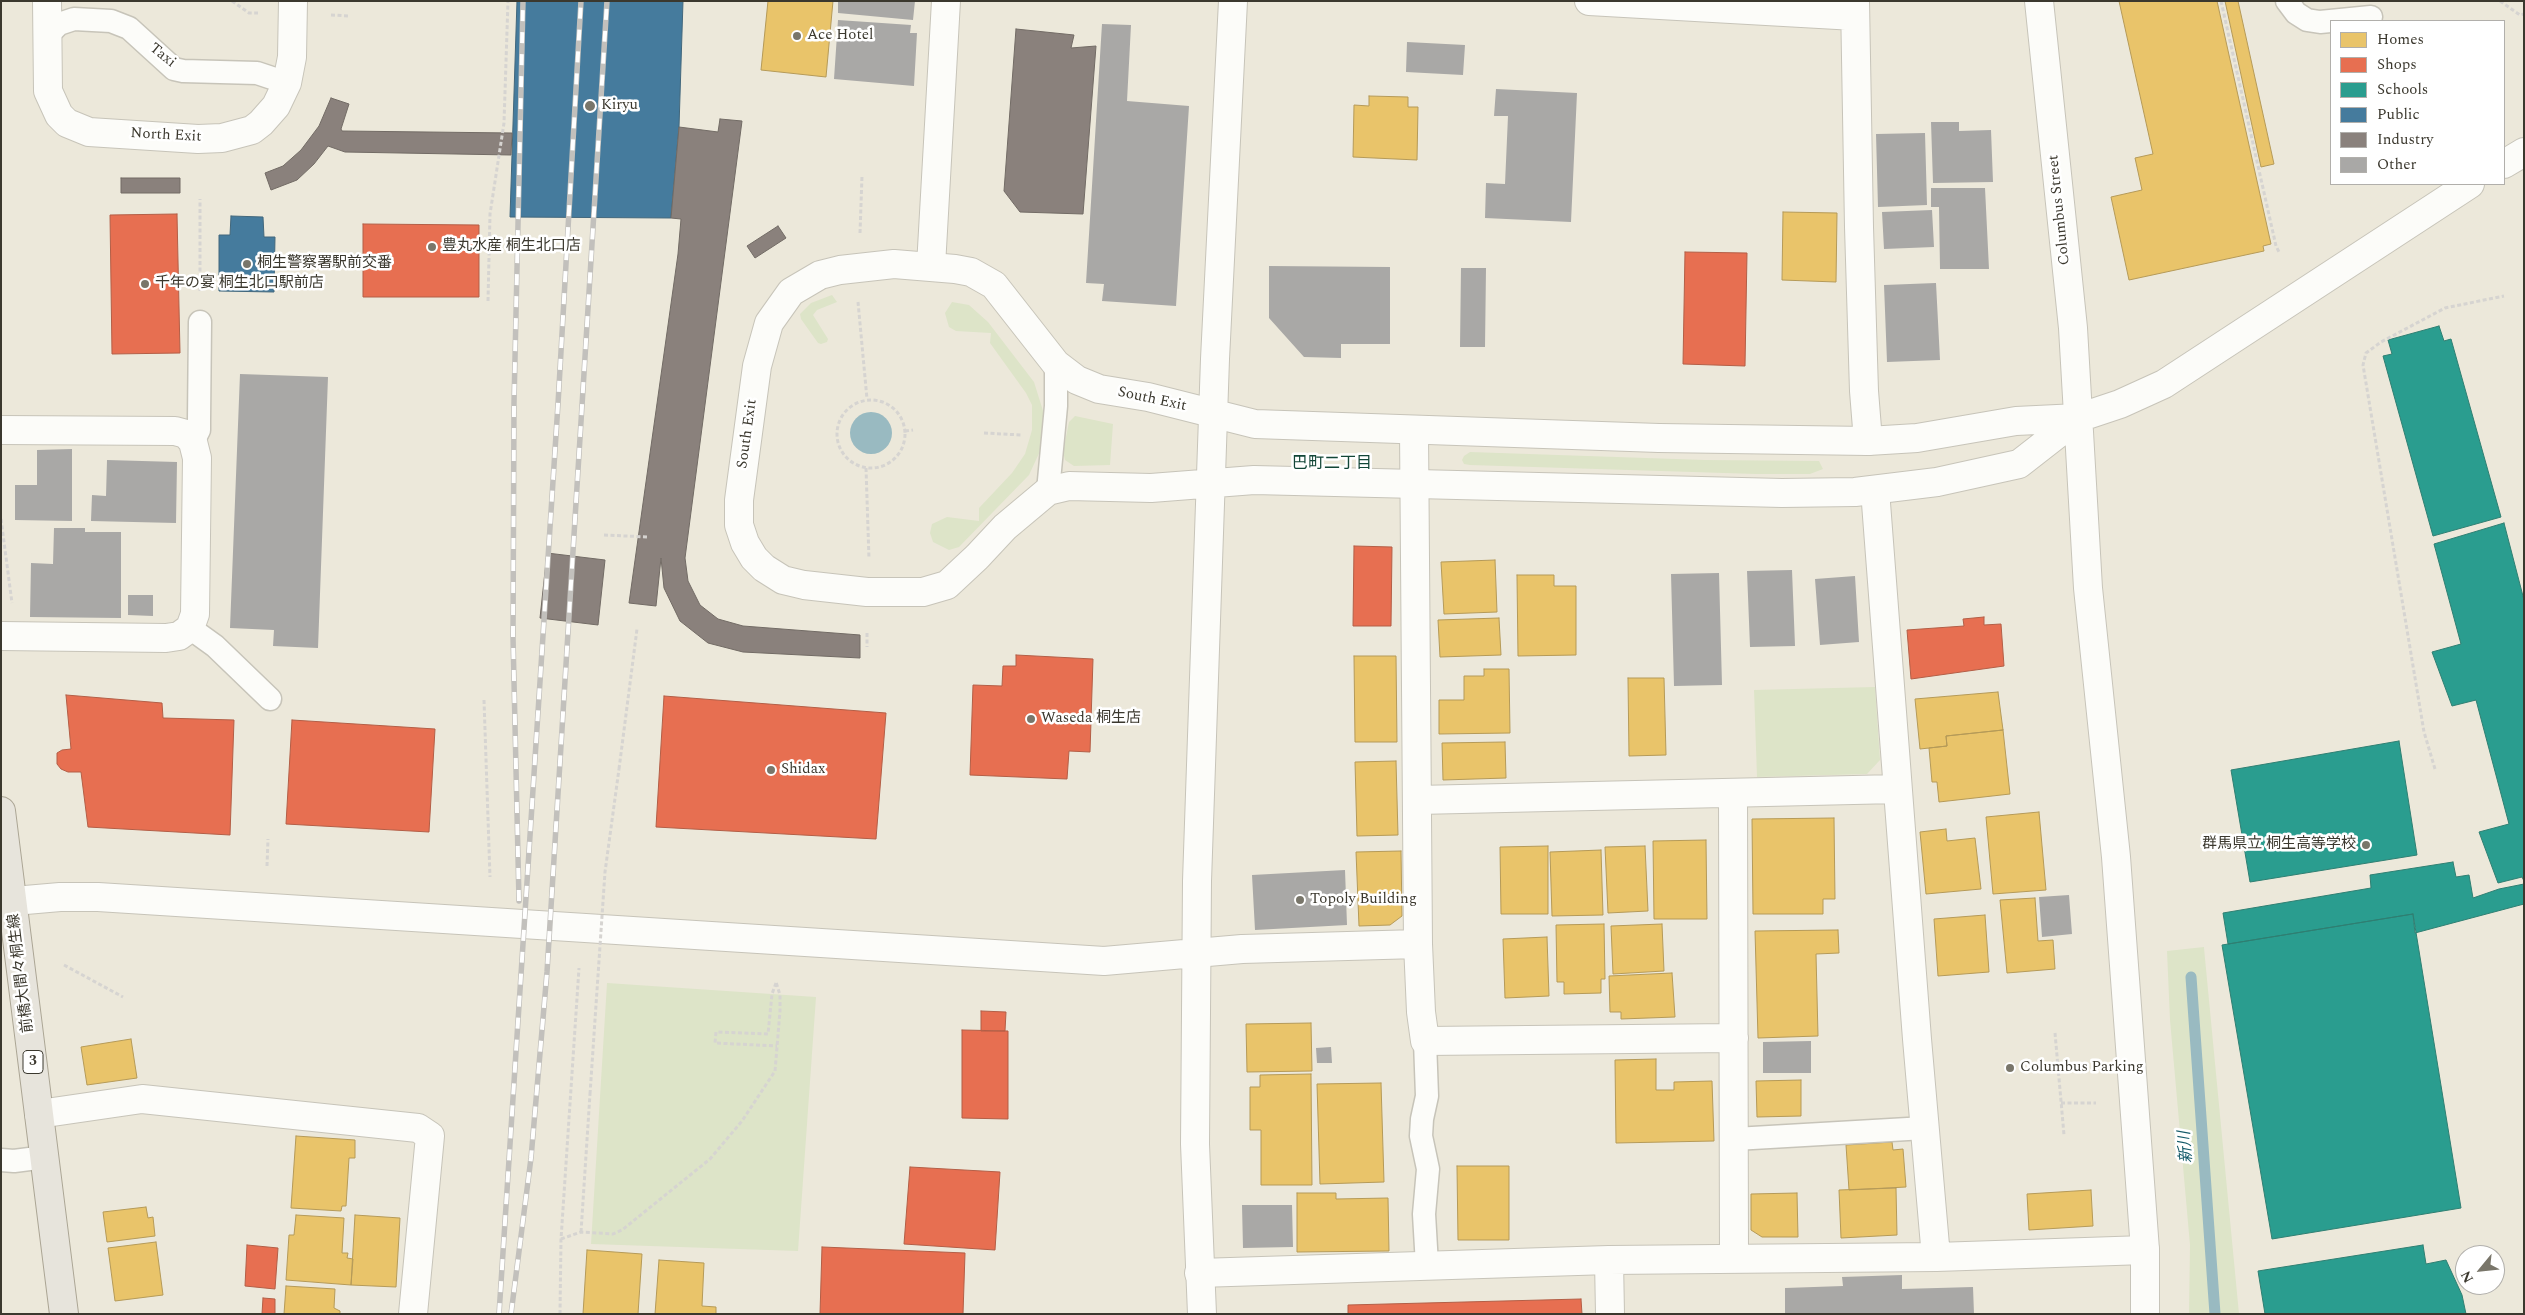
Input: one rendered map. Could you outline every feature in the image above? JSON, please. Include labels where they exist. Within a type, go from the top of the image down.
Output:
[{"type":"main road","name":"前橋大間々桐生線","points":[[1,811],[14,901],[64,1314]]},
{"type":"street","name":"North Exit","points":[[47,1],[46,79],[52,103],[67,123],[89,132],[198,139],[238,135],[252,130],[270,115],[283,94],[292,58],[293,1]]},
{"type":"street","points":[[931,266],[946,1]]},
{"type":"street","points":[[1202,1314],[1195,1144],[1196,953],[1210,483],[1232,1]]},
{"type":"street","points":[[1589,1],[1855,8],[1864,391],[1868,441]]},
{"type":"street","name":"Columbus Street","points":[[2039,1],[2073,328],[2088,588],[2116,856],[2145,1250],[2145,1314]]},
{"type":"street","points":[[2505,163],[2524,152]]},
{"type":"street","points":[[2078,418],[2120,404],[2164,384],[2465,185]]},
{"type":"street","name":"South Exit","points":[[876,264],[931,266],[971,272],[994,285],[1056,364],[1077,380],[1098,389],[1148,397],[1272,425],[1659,438],[1868,441],[1917,438],[2016,421],[2078,418],[2019,464],[1937,482],[1826,494],[1254,480],[1151,488],[1069,486],[1048,491],[1005,527],[977,557],[947,584],[923,592],[867,592],[804,585],[783,580],[764,568],[745,543],[739,525],[739,500],[757,366],[769,323],[790,292],[805,282],[840,270],[876,264]]},
{"type":"street","points":[[1,430],[176,431],[186,434],[193,442],[197,458],[195,614],[190,628],[179,636],[166,638],[1,636]]},
{"type":"street","points":[[1414,431],[1418,944],[1421,1012],[1425,1041],[1734,1038]]},
{"type":"street","points":[[1875,490],[1897,789],[1936,1257]]},
{"type":"street","points":[[1418,800],[1897,789]]},
{"type":"street","points":[[1733,793],[1734,1259]]},
{"type":"street","points":[[14,901],[60,897],[98,897],[1104,961],[1242,949],[1418,944]]},
{"type":"street","points":[[39,1114],[142,1099],[418,1128],[430,1136],[413,1314]]},
{"type":"street","points":[[1199,1273],[1609,1260],[1936,1257],[2145,1250]]},
{"type":"street","points":[[1609,1260],[1610,1314]]},
{"type":"lane","points":[[2287,1],[2296,13],[2307,20],[2320,22],[2330,20]]},
{"type":"lane","points":[[2331,20],[2370,13]]},
{"type":"lane","name":"Taxi","points":[[48,35],[59,24],[74,19],[111,21],[129,28],[174,69],[183,71],[257,73],[286,83]]},
{"type":"lane","points":[[193,442],[199,430],[200,322]]},
{"type":"lane","points":[[1048,491],[1056,406],[1056,364]]},
{"type":"lane","points":[[190,628],[215,646],[270,699]]},
{"type":"lane","points":[[1425,1041],[1427,1096],[1421,1136],[1428,1170],[1424,1214],[1427,1265]]},
{"type":"lane","points":[[1735,1138],[1925,1128]]},
{"type":"lane","points":[[1,1160],[14,1161],[45,1158]]},
{"type":"path","points":[[232,1],[249,12],[264,14]]},
{"type":"path","points":[[488,301],[490,214],[504,123],[508,1]]},
{"type":"path","points":[[2221,1],[2276,246],[2280,254]]},
{"type":"path","points":[[2500,1],[2520,15],[2524,14]]},
{"type":"path","points":[[331,16],[349,16]]},
{"type":"path","points":[[860,234],[862,176]]},
{"type":"path","points":[[200,199],[200,322]]},
{"type":"path","points":[[858,296],[867,399]]},
{"type":"path","points":[[2435,769],[2424,732],[2363,364],[2366,353],[2381,342],[2445,308],[2504,296]]},
{"type":"path","points":[[867,399],[888,404],[897,411],[905,431],[904,443],[891,462],[880,468],[856,466],[840,449],[836,428],[847,409],[867,399]]},
{"type":"path","points":[[905,431],[913,430]]},
{"type":"path","points":[[984,433],[1022,435]]},
{"type":"path","points":[[866,468],[869,562]]},
{"type":"path","points":[[1,519],[12,604]]},
{"type":"path","points":[[604,535],[648,537]]},
{"type":"path","points":[[581,1232],[605,872],[637,629]]},
{"type":"path","points":[[867,633],[867,647]]},
{"type":"path","points":[[484,700],[490,877]]},
{"type":"path","points":[[267,866],[268,838]]},
{"type":"path","points":[[64,965],[123,997]]},
{"type":"path","points":[[560,1314],[561,1239],[579,968]]},
{"type":"path","points":[[561,1239],[581,1232],[613,1234],[622,1230],[710,1159],[742,1120],[775,1071],[777,1046],[780,995],[776,982],[772,994],[768,1034],[716,1032],[715,1043],[777,1046]]},
{"type":"path","points":[[2055,1033],[2064,1135]]},
{"type":"path","points":[[2061,1103],[2096,1103]]},
{"type":"green space","points":[[832,295],[837,302],[817,310],[813,315],[828,339],[827,342],[821,344],[818,343],[801,319],[800,314],[811,303]]},
{"type":"green space","points":[[952,302],[969,305],[988,322],[1034,382],[1044,414],[1041,449],[1029,475],[959,547],[949,550],[933,542],[930,533],[932,524],[947,517],[979,521],[979,508],[1012,473],[1025,454],[1032,430],[1032,405],[1026,393],[990,343],[991,333],[956,331],[949,327],[945,313]]},
{"type":"green space","points":[[1075,416],[1113,424],[1110,465],[1074,466],[1065,460],[1063,452],[1069,422]]},
{"type":"green space","points":[[1470,452],[1705,460],[1819,461],[1823,469],[1810,474],[1756,474],[1464,464],[1462,460],[1464,456]]},
{"type":"green space","points":[[1875,687],[1880,760],[1867,774],[1757,777],[1754,690]]},
{"type":"green space","points":[[2204,947],[2239,1314],[2189,1314],[2190,1245],[2170,1020],[2167,951]]},
{"type":"green space","points":[[607,983],[816,997],[798,1251],[591,1244]]},
{"type":"water","points":[[867,412],[875,412],[886,418],[892,433],[886,448],[875,454],[867,454],[856,448],[850,437],[850,429],[856,418]]},
{"type":"building: Homes","name":"Ace Hotel","points":[[768,1],[833,1],[826,77],[761,70]]},
{"type":"building: Homes","points":[[2119,1],[2217,1],[2271,244],[2263,246],[2264,251],[2129,280],[2111,197],[2142,190],[2135,158],[2153,154]]},
{"type":"building: Homes","points":[[2225,1],[2238,1],[2274,164],[2261,167]]},
{"type":"building: Homes","points":[[1369,96],[1408,97],[1408,107],[1418,107],[1417,160],[1353,157],[1354,105],[1369,106]]},
{"type":"building: Homes","points":[[1783,212],[1837,213],[1836,282],[1782,280]]},
{"type":"building: Homes","points":[[1495,560],[1497,612],[1444,614],[1441,562]]},
{"type":"building: Homes","points":[[1517,575],[1554,575],[1554,586],[1576,586],[1576,655],[1518,656]]},
{"type":"building: Homes","points":[[1499,618],[1501,655],[1440,657],[1438,620]]},
{"type":"building: Homes","points":[[1354,656],[1396,656],[1397,742],[1355,742]]},
{"type":"building: Homes","points":[[1484,669],[1509,669],[1510,733],[1439,734],[1439,700],[1464,700],[1464,676],[1484,676]]},
{"type":"building: Homes","points":[[1628,678],[1664,678],[1666,755],[1629,756]]},
{"type":"building: Homes","points":[[1998,692],[2003,730],[1946,736],[1947,746],[1920,749],[1915,699]]},
{"type":"building: Homes","points":[[2003,730],[2010,794],[1939,802],[1937,782],[1932,782],[1929,748],[1947,746],[1946,736]]},
{"type":"building: Homes","points":[[1505,742],[1506,778],[1443,780],[1442,743]]},
{"type":"building: Homes","points":[[1396,761],[1398,835],[1357,836],[1355,762]]},
{"type":"building: Homes","points":[[2039,812],[2046,890],[1993,894],[1986,817]]},
{"type":"building: Homes","points":[[1834,818],[1835,899],[1823,899],[1823,914],[1753,914],[1752,819]]},
{"type":"building: Homes","points":[[1946,829],[1947,841],[1975,838],[1981,889],[1926,894],[1920,832]]},
{"type":"building: Homes","points":[[1706,840],[1707,919],[1654,919],[1653,841]]},
{"type":"building: Homes","points":[[1548,846],[1548,914],[1501,914],[1500,847]]},
{"type":"building: Homes","points":[[1645,846],[1648,911],[1608,913],[1605,847]]},
{"type":"building: Homes","points":[[1601,850],[1603,915],[1552,916],[1550,852]]},
{"type":"building: Homes","points":[[1401,851],[1402,916],[1390,925],[1359,926],[1356,852]]},
{"type":"building: Homes","points":[[2035,898],[2038,941],[2053,940],[2055,969],[2007,973],[2000,900]]},
{"type":"building: Homes","points":[[1985,915],[1989,972],[1938,976],[1934,919]]},
{"type":"building: Homes","points":[[1604,924],[1605,979],[1601,979],[1601,993],[1564,994],[1564,982],[1557,982],[1556,925]]},
{"type":"building: Homes","points":[[1662,924],[1664,971],[1613,974],[1611,926]]},
{"type":"building: Homes","points":[[1838,930],[1839,953],[1816,954],[1818,1036],[1758,1038],[1755,931]]},
{"type":"building: Homes","points":[[1547,937],[1549,996],[1505,998],[1503,939]]},
{"type":"building: Homes","points":[[1672,973],[1675,1017],[1621,1019],[1621,1012],[1610,1012],[1609,976]]},
{"type":"building: Homes","points":[[1311,1023],[1312,1071],[1247,1072],[1246,1024]]},
{"type":"building: Homes","points":[[131,1039],[137,1078],[87,1085],[81,1047]]},
{"type":"building: Homes","points":[[1656,1059],[1656,1090],[1674,1090],[1674,1082],[1712,1081],[1714,1141],[1616,1143],[1615,1060]]},
{"type":"building: Homes","points":[[1311,1074],[1312,1185],[1261,1185],[1261,1130],[1250,1130],[1250,1087],[1260,1087],[1260,1075]]},
{"type":"building: Homes","points":[[1801,1080],[1801,1116],[1757,1117],[1756,1081]]},
{"type":"building: Homes","points":[[1381,1083],[1384,1182],[1320,1184],[1317,1084]]},
{"type":"building: Homes","points":[[296,1136],[355,1140],[355,1158],[349,1158],[346,1206],[342,1206],[341,1211],[291,1208]]},
{"type":"building: Homes","points":[[1892,1142],[1893,1150],[1903,1149],[1906,1187],[1849,1190],[1846,1145]]},
{"type":"building: Homes","points":[[1457,1166],[1509,1166],[1509,1240],[1458,1240]]},
{"type":"building: Homes","points":[[1896,1188],[1897,1235],[1841,1238],[1839,1190]]},
{"type":"building: Homes","points":[[2091,1190],[2093,1226],[2029,1230],[2027,1194]]},
{"type":"building: Homes","points":[[1297,1193],[1336,1193],[1336,1199],[1388,1198],[1389,1251],[1297,1252]]},
{"type":"building: Homes","points":[[1797,1193],[1798,1237],[1762,1237],[1751,1230],[1751,1194]]},
{"type":"building: Homes","points":[[146,1207],[148,1218],[153,1217],[155,1236],[107,1242],[103,1212]]},
{"type":"building: Homes","points":[[296,1215],[344,1218],[342,1253],[348,1253],[347,1258],[353,1259],[351,1285],[286,1280],[289,1235],[294,1235]]},
{"type":"building: Homes","points":[[355,1215],[400,1218],[396,1287],[351,1285]]},
{"type":"building: Homes","points":[[156,1242],[163,1295],[115,1301],[108,1248]]},
{"type":"building: Homes","points":[[587,1250],[642,1254],[638,1314],[583,1314]]},
{"type":"building: Homes","points":[[659,1260],[704,1263],[702,1306],[716,1307],[716,1314],[655,1314]]},
{"type":"building: Homes","points":[[286,1286],[335,1289],[334,1308],[340,1311],[340,1314],[284,1314]]},
{"type":"building: Shops","name":"千年の宴 桐生北口駅前店","points":[[177,214],[180,353],[112,354],[110,215]]},
{"type":"building: Shops","points":[[363,224],[479,225],[479,297],[363,297]]},
{"type":"building: Shops","points":[[1685,252],[1747,253],[1745,366],[1683,364]]},
{"type":"building: Shops","points":[[1354,546],[1392,547],[1391,626],[1353,626]]},
{"type":"building: Shops","points":[[1984,617],[1984,625],[2001,624],[2004,666],[1911,679],[1907,630],[1964,626],[1963,619]]},
{"type":"building: Shops","name":"Waseda 桐生店","points":[[1016,655],[1093,659],[1090,752],[1069,751],[1067,779],[970,775],[973,685],[1002,686],[1003,666],[1016,666]]},
{"type":"building: Shops","points":[[66,695],[162,703],[163,718],[234,720],[230,835],[88,827],[81,772],[68,772],[61,769],[57,764],[57,753],[62,750],[71,749]]},
{"type":"building: Shops","name":"Shidax","points":[[664,696],[886,713],[876,839],[656,827]]},
{"type":"building: Shops","points":[[292,720],[435,729],[429,832],[286,824]]},
{"type":"building: Shops","points":[[981,1011],[1006,1012],[1005,1031],[981,1031]]},
{"type":"building: Shops","points":[[962,1030],[1008,1031],[1008,1119],[962,1118]]},
{"type":"building: Shops","points":[[910,1167],[1000,1172],[995,1250],[904,1244]]},
{"type":"building: Shops","points":[[247,1245],[278,1248],[275,1289],[245,1286]]},
{"type":"building: Shops","points":[[822,1247],[965,1253],[963,1314],[820,1314]]},
{"type":"building: Shops","points":[[263,1298],[275,1299],[275,1314],[262,1314]]},
{"type":"building: Shops","points":[[1581,1299],[1582,1314],[1348,1314],[1348,1305]]},
{"type":"building: Schools","points":[[2439,326],[2444,341],[2451,339],[2501,517],[2433,536],[2383,356],[2392,354],[2388,340]]},
{"type":"building: Schools","points":[[2504,523],[2524,600],[2524,881],[2522,877],[2498,883],[2479,832],[2509,824],[2476,700],[2452,706],[2432,652],[2461,644],[2434,544]]},
{"type":"building: Schools","points":[[2399,741],[2417,855],[2250,882],[2231,770]]},
{"type":"building: Schools","points":[[2453,862],[2456,877],[2469,875],[2473,898],[2499,889],[2524,884],[2524,904],[2415,933],[2413,914],[2228,944],[2223,913],[2371,888],[2370,875]]},
{"type":"building: Schools","points":[[2413,914],[2461,1208],[2272,1239],[2222,945]]},
{"type":"building: Schools","points":[[2423,1245],[2426,1264],[2446,1260],[2455,1280],[2455,1295],[2462,1295],[2466,1314],[2265,1314],[2258,1271]]},
{"type":"building: Public","points":[[517,1],[683,1],[679,127],[671,218],[510,217]]},
{"type":"building: Public","name":"桐生警察署駅前交番","points":[[231,216],[263,217],[264,237],[275,237],[274,292],[219,291],[219,235],[230,235]]},
{"type":"building: Industry","points":[[1016,29],[1074,35],[1071,48],[1096,46],[1083,214],[1020,212],[1004,191]]},
{"type":"building: Industry","points":[[331,98],[349,104],[342,131],[512,133],[511,155],[345,152],[328,146],[314,164],[297,180],[271,190],[265,173],[283,166],[301,150],[319,126]]},
{"type":"building: Industry","points":[[720,119],[742,121],[685,558],[688,581],[700,605],[718,619],[743,626],[860,635],[860,658],[743,652],[708,643],[680,621],[664,588],[661,558],[656,606],[629,603],[678,254],[681,219],[671,218],[679,127],[718,132]]},
{"type":"building: Industry","points":[[121,178],[180,178],[180,193],[121,193]]},
{"type":"building: Industry","points":[[778,226],[786,238],[755,258],[747,246]]},
{"type":"building: Industry","points":[[547,553],[605,560],[598,625],[540,618]]},
{"type":"building: Other","points":[[838,1],[915,1],[913,20],[838,13]]},
{"type":"building: Other","points":[[838,20],[911,25],[910,33],[917,33],[914,86],[834,79]]},
{"type":"building: Other","points":[[1102,24],[1131,25],[1127,101],[1189,106],[1176,306],[1102,301],[1104,284],[1086,283]]},
{"type":"building: Other","points":[[1407,42],[1465,45],[1463,75],[1406,72]]},
{"type":"building: Other","points":[[1496,89],[1577,93],[1571,222],[1485,218],[1486,183],[1505,184],[1508,116],[1494,116]]},
{"type":"building: Other","points":[[1931,122],[1959,122],[1959,131],[1991,130],[1993,182],[1933,183]]},
{"type":"building: Other","points":[[1925,133],[1927,205],[1878,207],[1876,134]]},
{"type":"building: Other","points":[[1931,188],[1985,188],[1989,269],[1940,269],[1939,207],[1931,207]]},
{"type":"building: Other","points":[[1932,210],[1934,247],[1884,249],[1882,212]]},
{"type":"building: Other","points":[[1269,266],[1390,267],[1390,344],[1341,344],[1341,358],[1304,357],[1269,318]]},
{"type":"building: Other","points":[[1461,268],[1486,268],[1485,347],[1460,347]]},
{"type":"building: Other","points":[[1936,283],[1940,360],[1887,362],[1884,285]]},
{"type":"building: Other","points":[[240,374],[328,377],[318,648],[273,646],[274,630],[230,628]]},
{"type":"building: Other","points":[[72,449],[72,521],[15,520],[15,485],[37,485],[37,450]]},
{"type":"building: Other","points":[[107,460],[177,462],[176,523],[91,521],[92,495],[106,496]]},
{"type":"building: Other","points":[[54,528],[85,528],[85,532],[121,532],[121,618],[30,617],[31,563],[53,564]]},
{"type":"building: Other","points":[[1792,570],[1795,646],[1750,647],[1747,571]]},
{"type":"building: Other","points":[[1719,573],[1722,685],[1674,686],[1671,574]]},
{"type":"building: Other","points":[[1855,576],[1859,642],[1820,645],[1815,579]]},
{"type":"building: Other","points":[[128,595],[153,595],[153,616],[128,615]]},
{"type":"building: Other","name":"Topoly Building","points":[[1345,870],[1347,925],[1255,930],[1252,875]]},
{"type":"building: Other","points":[[2069,895],[2072,934],[2042,937],[2039,897]]},
{"type":"building: Other","points":[[1811,1041],[1811,1073],[1763,1073],[1763,1042]]},
{"type":"building: Other","points":[[1331,1047],[1332,1063],[1317,1063],[1316,1048]]},
{"type":"building: Other","points":[[1242,1205],[1292,1205],[1293,1247],[1243,1248]]},
{"type":"building: Other","points":[[1902,1275],[1902,1289],[1973,1287],[1974,1314],[1785,1314],[1785,1288],[1843,1286],[1842,1277]]},
{"type":"waterway","name":"新川","points":[[2191,977],[2215,1314]]},
{"type":"railway","points":[[519,901],[513,637],[514,403],[523,1]]},
{"type":"railway","points":[[499,1314],[558,404],[581,1]]},
{"type":"railway","points":[[511,1314],[531,1158],[547,972],[607,1]]},
{"type":"place","name":"Ace Hotel","points":[[797,36]]},
{"type":"place","name":"Kiryu","points":[[590,106]]},
{"type":"place","name":"豊丸水産 桐生北口店","points":[[432,247]]},
{"type":"place","name":"桐生警察署駅前交番","points":[[247,264]]},
{"type":"place","name":"千年の宴 桐生北口駅前店","points":[[145,284]]},
{"type":"place","name":"Waseda 桐生店","points":[[1031,719]]},
{"type":"place","name":"Shidax","points":[[771,770]]},
{"type":"place","name":"群馬県立 桐生高等学校","points":[[2366,845]]},
{"type":"place","name":"Topoly Building","points":[[1300,900]]},
{"type":"place","name":"Columbus Parking","points":[[2010,1068]]},
{"type":"district","name":"巴町二丁目","points":[[1332,465]]}]
